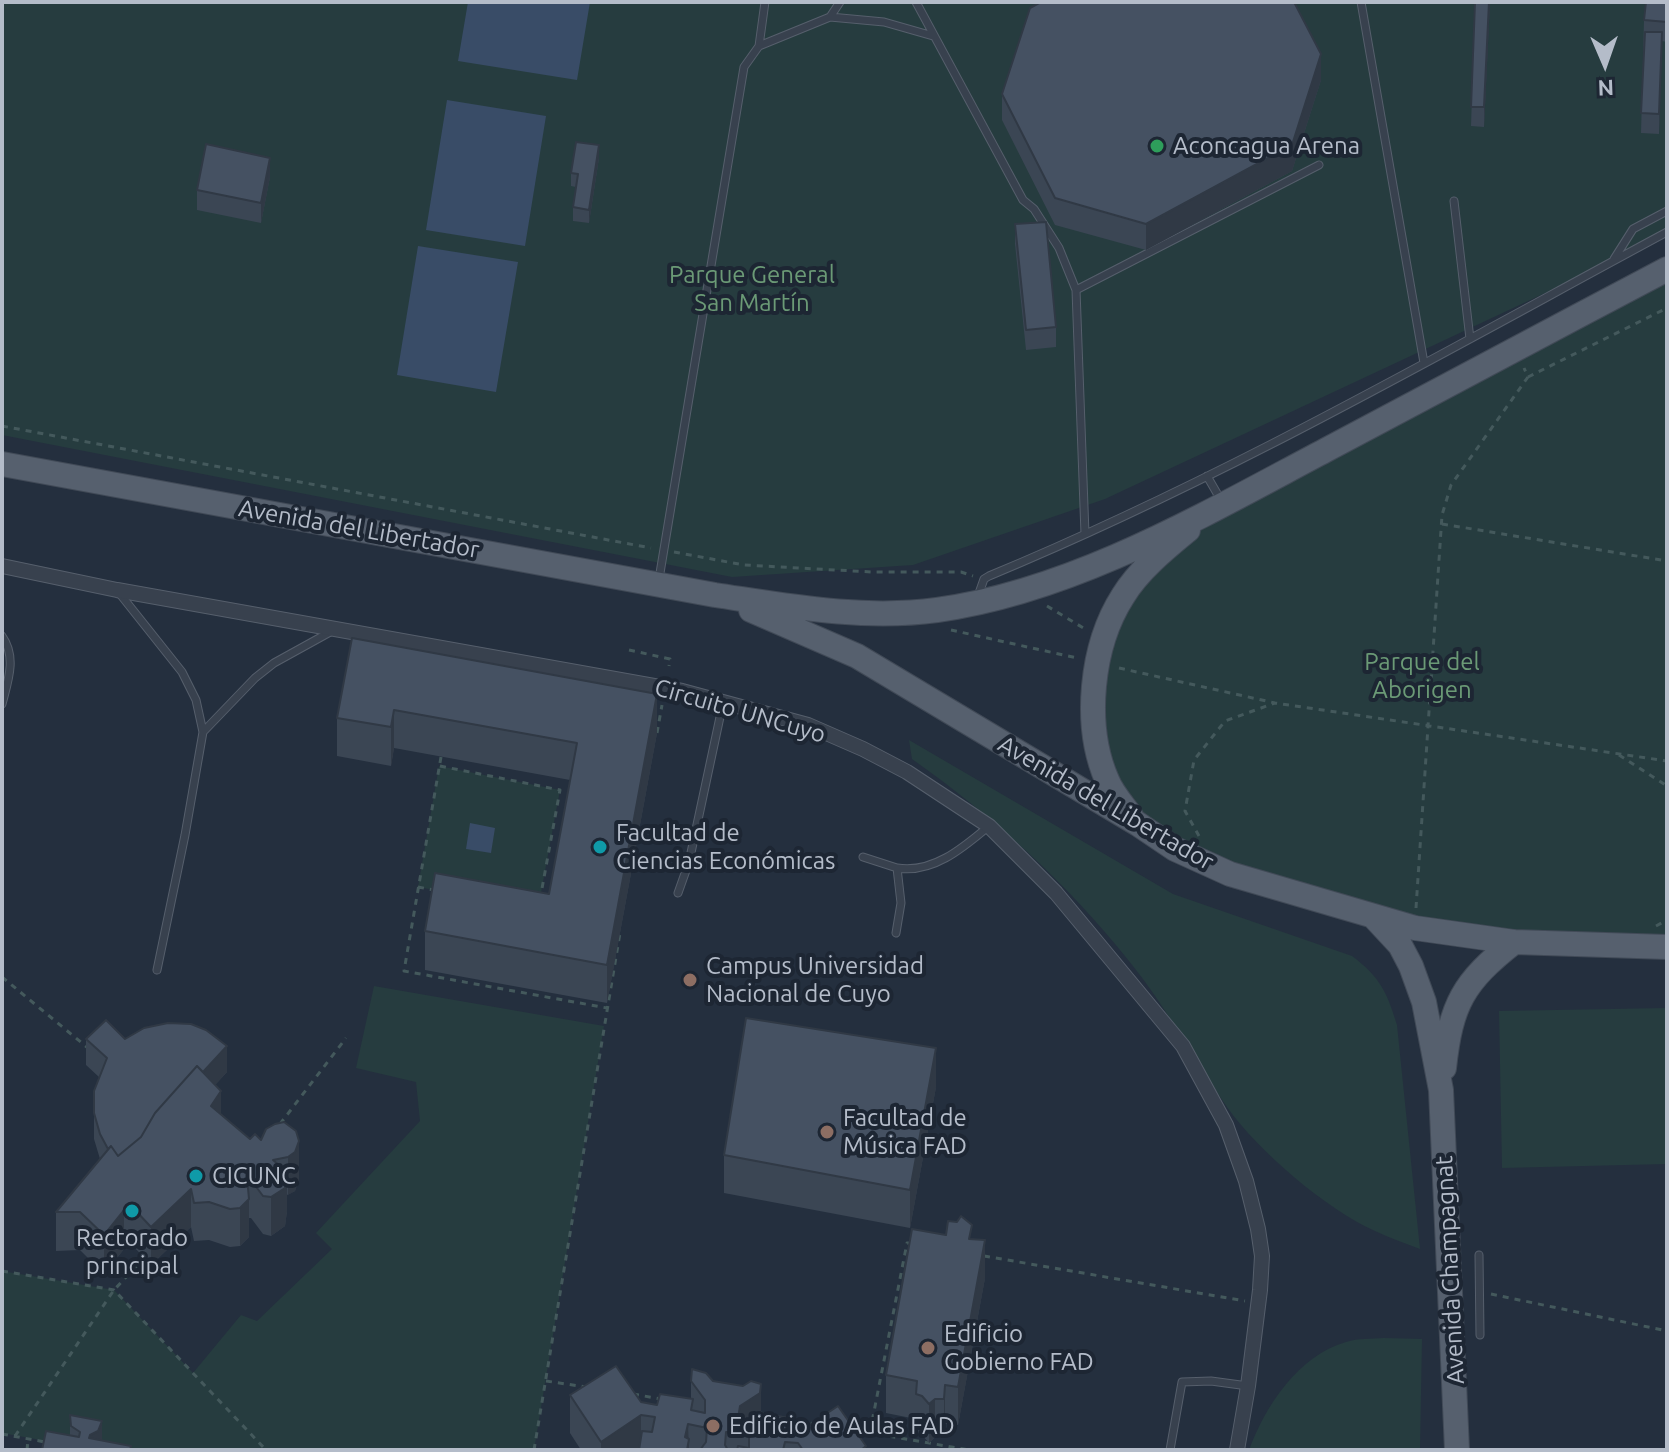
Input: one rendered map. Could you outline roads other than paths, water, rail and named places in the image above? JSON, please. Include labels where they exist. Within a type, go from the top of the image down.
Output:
[{"type":"main road","name":"Avenida del Libertador","points":[[2,464],[715,595],[846,613],[935,610],[981,591],[1037,585],[1108,560],[1218,507],[1667,269]]},
{"type":"main road","points":[[1138,824],[1107,781],[1101,761],[1094,713],[1097,663],[1106,629],[1124,594],[1177,540],[1218,507]]},
{"type":"main road","name":"Avenida del Libertador","points":[[715,595],[857,656],[1175,849],[1230,874],[1415,928],[1514,942],[1667,947]]},
{"type":"main road","name":"Avenida Champagnat","points":[[1374,917],[1400,945],[1411,966],[1424,1002],[1441,1090],[1457,1450]]},
{"type":"main road","name":"Avenida Champagnat","points":[[1441,1090],[1448,1028],[1457,1003],[1476,976],[1514,942]]},
{"type":"street","name":"Circuito UNCuyo","points":[[2,566],[117,590],[682,691],[723,701],[808,725],[863,749],[907,772],[989,826],[1056,893],[1183,1046],[1226,1125],[1246,1181],[1262,1256],[1248,1386],[1237,1450]]},
{"type":"lane","points":[[658,583],[744,67],[759,46],[765,2]]},
{"type":"lane","points":[[830,17],[840,2]]},
{"type":"lane","points":[[916,2],[1023,200],[1034,209],[1059,248],[1076,290],[1085,534]]},
{"type":"lane","points":[[1361,2],[1424,363]]},
{"type":"lane","points":[[759,46],[830,17],[884,22],[933,36]]},
{"type":"lane","points":[[1076,290],[1319,165]]},
{"type":"lane","points":[[1454,201],[1470,339]]},
{"type":"lane","points":[[1613,262],[1633,229],[1667,211]]},
{"type":"lane","points":[[981,591],[1085,534],[1207,476],[1470,339],[1667,232]]},
{"type":"lane","points":[[1207,476],[1218,507]]},
{"type":"lane","points":[[117,590],[182,672],[196,700],[203,732],[157,970]]},
{"type":"lane","points":[[203,732],[255,678],[274,663],[337,628]]},
{"type":"lane","points":[[2,636],[8,644],[11,669],[2,704]]},
{"type":"lane","points":[[678,893],[689,862],[723,701]]},
{"type":"lane","points":[[863,857],[907,869],[938,862],[959,852],[989,826]]},
{"type":"lane","points":[[896,933],[901,903],[897,868]]},
{"type":"lane","points":[[1479,1255],[1480,1335]]},
{"type":"lane","points":[[1170,1450],[1182,1382],[1211,1381],[1248,1386]]},
{"type":"water","points":[[468,2],[590,2],[577,80],[458,61]]},
{"type":"water","points":[[447,100],[546,116],[525,246],[426,230]]},
{"type":"water","points":[[418,246],[518,262],[496,392],[397,375]]},
{"type":"water","points":[[470,823],[495,828],[491,853],[466,849]]},
{"type":"place","name":"Aconcagua Arena","points":[[1157,146]]},
{"type":"place","name":"Facultad de Ciencias Económicas","points":[[600,847]]},
{"type":"place","name":"Campus Universidad Nacional de Cuyo","points":[[690,980]]},
{"type":"place","name":"Facultad de Música FAD","points":[[827,1132]]},
{"type":"place","name":"CICUNC","points":[[196,1176]]},
{"type":"place","name":"Rectorado principal","points":[[132,1211]]},
{"type":"place","name":"Edificio Gobierno FAD","points":[[928,1348]]},
{"type":"place","name":"Edificio de Aulas FAD","points":[[713,1426]]},
{"type":"park label","name":"Parque General San Martín","points":[[752,289]]},
{"type":"park label","name":"Parque del Aborigen","points":[[1422,676]]}]
